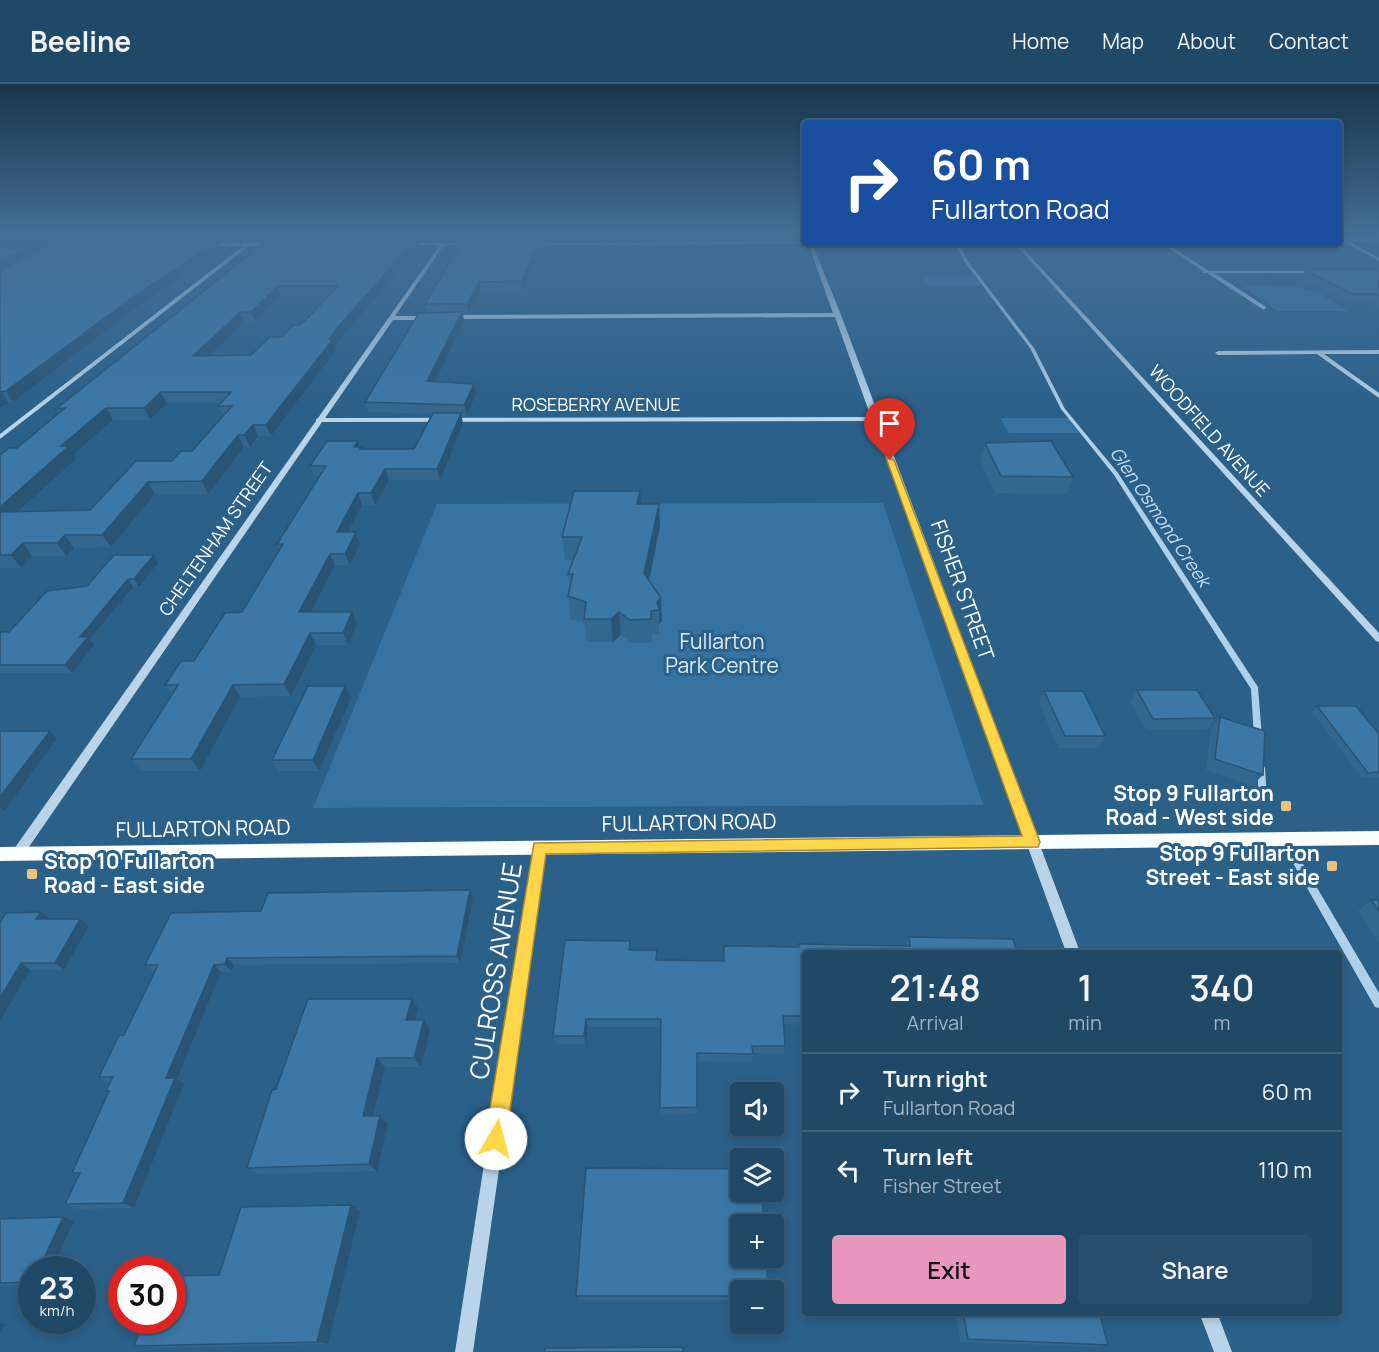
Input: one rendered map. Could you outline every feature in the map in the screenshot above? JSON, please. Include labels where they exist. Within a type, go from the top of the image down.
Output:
[{"type":"main road","name":"FULLARTON ROAD","points":[[9,854],[1379,838]]},
{"type":"street","points":[[0,437],[183,294]]},
{"type":"street","name":"CHELTENHAM STREET","points":[[9,854],[408,294]]},
{"type":"street","name":"FISHER STREET","points":[[829,294],[1072,950]]},
{"type":"street","name":"WOODFIELD AVENUE","points":[[1063,294],[1379,639]]},
{"type":"street","points":[[1243,294],[1264,308]]},
{"type":"street","points":[[392,318],[838,315]]},
{"type":"street","points":[[1318,352],[1379,396]]},
{"type":"street","points":[[1218,353],[1379,352]]},
{"type":"street","name":"ROSEBERRY AVENUE","points":[[318,420],[874,419]]},
{"type":"street","name":"CULROSS AVENUE","points":[[464,1352],[539,847]]},
{"type":"street","points":[[1210,1316],[1223,1352]]},
{"type":"green space","points":[[1254,294],[1321,294],[1348,311],[1277,311]]},
{"type":"green space","points":[[1000,418],[1069,418],[1080,433],[1009,433]]},
{"type":"green space","name":"Fullarton Park Centre","points":[[883,503],[983,805],[313,808],[437,504]]},
{"type":"building","points":[[0,294],[137,294],[6,391],[0,392]]},
{"type":"building","points":[[200,294],[270,294],[251,312],[240,312],[193,356],[251,355],[270,337],[282,337],[294,325],[301,325],[330,294],[367,294],[337,328],[329,339],[333,339],[266,425],[253,425],[244,435],[238,435],[202,481],[148,482],[102,535],[65,535],[57,543],[23,543],[11,555],[0,555],[0,512],[90,510],[136,461],[172,461],[181,451],[192,451],[232,406],[218,406],[231,392],[161,392],[144,408],[106,408],[61,446],[69,446],[0,507],[0,455],[9,448],[17,448],[65,408],[56,409]]},
{"type":"building","points":[[431,294],[472,294],[467,304],[425,304]]},
{"type":"building","points":[[462,312],[427,381],[474,384],[464,405],[365,402],[419,313]]},
{"type":"building","points":[[433,413],[461,413],[437,469],[385,469],[371,493],[358,493],[337,532],[356,532],[345,554],[330,554],[299,612],[352,612],[343,633],[310,633],[284,684],[233,685],[191,759],[131,759],[178,685],[165,685],[181,661],[194,661],[225,613],[242,612],[283,544],[277,544],[326,466],[310,466],[327,441],[358,441],[354,447],[362,447],[360,449],[414,449]]},
{"type":"building","points":[[1051,441],[1073,477],[1001,476],[985,443]]},
{"type":"building","points":[[574,491],[640,491],[637,504],[659,504],[644,573],[661,598],[657,602],[659,610],[651,611],[651,619],[630,620],[619,612],[611,619],[584,619],[586,602],[568,596],[573,574],[568,574],[582,537],[562,537]]},
{"type":"building","points":[[114,555],[154,555],[134,579],[128,579],[80,637],[88,637],[65,665],[0,665],[0,632],[9,632],[47,591],[87,586]]},
{"type":"building","points":[[308,686],[345,686],[313,760],[272,760]]},
{"type":"building","points":[[1137,690],[1197,690],[1215,718],[1153,719]]},
{"type":"building","points":[[1044,691],[1083,691],[1105,736],[1065,736]]},
{"type":"building","points":[[1317,706],[1356,706],[1379,734],[1379,772],[1368,773]]},
{"type":"building","points":[[1220,717],[1265,731],[1263,775],[1215,759]]},
{"type":"building","points":[[0,731],[50,731],[0,797]]},
{"type":"building","points":[[470,890],[457,956],[227,958],[225,964],[214,965],[166,1078],[175,1078],[123,1203],[65,1204],[80,1173],[72,1173],[109,1091],[106,1091],[113,1077],[99,1077],[119,1035],[124,1035],[158,965],[145,965],[171,913],[261,911],[268,893]]},
{"type":"building","points":[[1371,900],[1379,900],[1379,911]]},
{"type":"building","points":[[41,912],[36,919],[80,919],[55,963],[21,963],[0,998],[0,922],[6,913]]},
{"type":"building","points":[[909,937],[1013,939],[1016,950],[802,950],[802,1016],[783,1016],[785,1046],[752,1046],[753,1054],[697,1053],[697,1107],[660,1108],[661,1019],[586,1019],[584,1036],[553,1036],[565,940],[630,941],[629,950],[657,950],[656,960],[724,961],[724,946],[799,947],[798,944],[910,946]]},
{"type":"building","points":[[308,999],[412,999],[406,1020],[424,1020],[414,1058],[377,1058],[363,1116],[380,1116],[369,1164],[247,1168],[272,1090],[276,1089]]},
{"type":"building","points":[[586,1168],[730,1169],[730,1202],[763,1202],[763,1214],[730,1214],[730,1268],[767,1268],[767,1280],[730,1280],[730,1296],[576,1296]]},
{"type":"building","points":[[351,1205],[317,1342],[134,1346],[139,1334],[186,1334],[186,1276],[219,1275],[241,1207]]},
{"type":"building","points":[[63,1217],[45,1256],[18,1256],[18,1282],[0,1283],[0,1219]]},
{"type":"building","points":[[964,1316],[1100,1316],[1108,1345],[968,1339]]},
{"type":"building","points":[[683,1347],[683,1352],[545,1352],[545,1348]]},
{"type":"waterway","name":"Glen Osmond Creek","points":[[991,294],[1032,348],[1063,409],[1116,474],[1255,689],[1258,738]]},
{"type":"waterway","name":"Glen Osmond Creek","points":[[1261,768],[1263,799]]},
{"type":"waterway","name":"Glen Osmond Creek","points":[[1293,855],[1379,1003]]},
{"type":"place","name":"Stop 9 Fullarton Road - West side","points":[[1286,806]]},
{"type":"place","name":"Stop 9 Fullarton Street - East side","points":[[1332,866]]},
{"type":"place","name":"Stop 10 Fullarton Road - East side","points":[[32,874]]},
{"type":"route","points":[[496,1139],[539,847],[1032,842],[890,460]]}]
